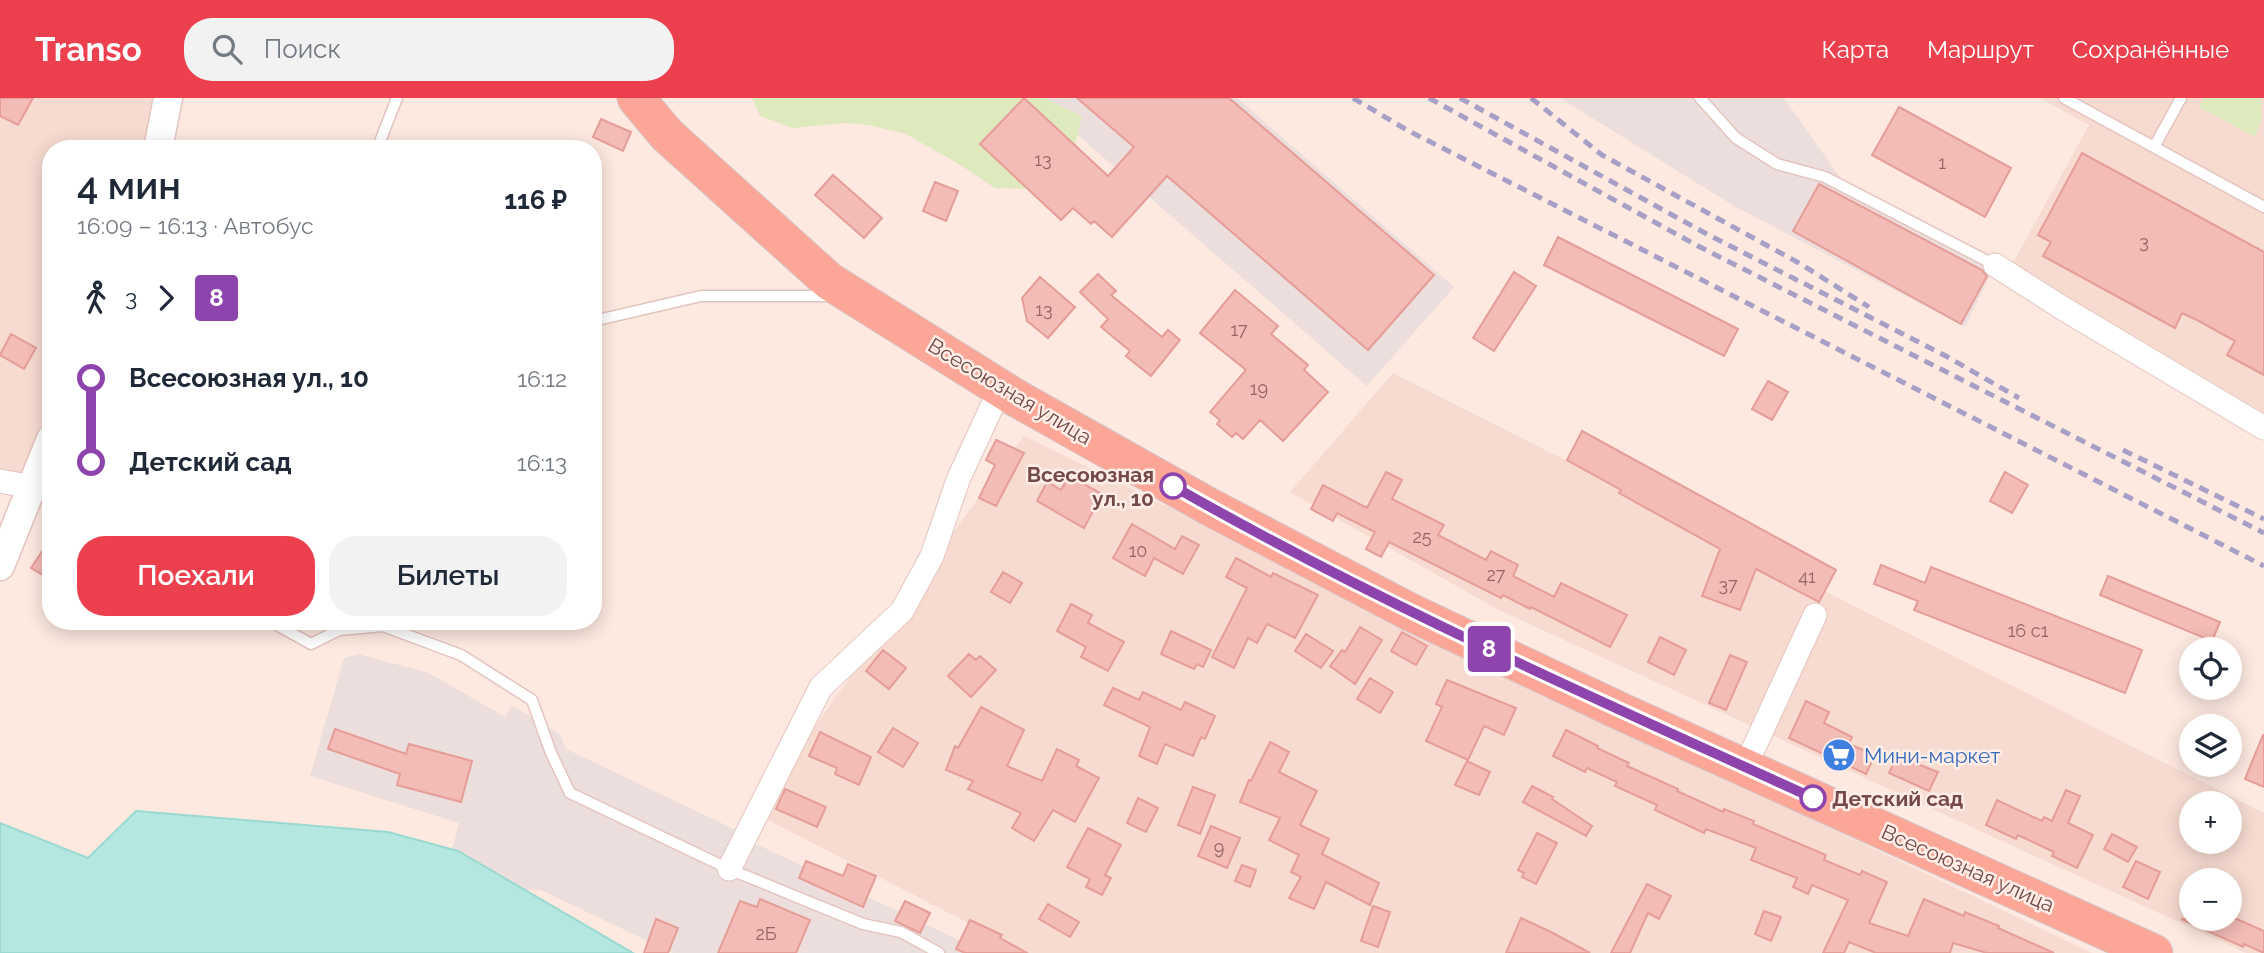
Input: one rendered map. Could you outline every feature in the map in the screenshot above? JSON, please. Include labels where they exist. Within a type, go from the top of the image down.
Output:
[{"type":"highway","name":"Всесоюзная улица","points":[[636,98],[667,135],[829,281],[1000,389],[1209,506],[1410,612],[2140,950]]},
{"type":"street","points":[[160,140],[167,98]]},
{"type":"street","points":[[1995,265],[2264,428]]},
{"type":"street","points":[[729,869],[821,687],[902,611],[932,556],[958,480],[1000,389]]},
{"type":"street","points":[[0,481],[41,492],[0,566]]},
{"type":"street","points":[[1745,767],[1815,615]]},
{"type":"lane","points":[[381,140],[397,98]]},
{"type":"lane","points":[[1700,98],[1735,138],[1777,164],[1825,177],[1995,265]]},
{"type":"lane","points":[[2064,98],[2264,207]]},
{"type":"lane","points":[[2154,147],[2181,98]]},
{"type":"lane","points":[[602,319],[701,296],[854,296]]},
{"type":"lane","points":[[286,630],[311,644],[339,630]]},
{"type":"lane","points":[[394,630],[461,655],[532,700],[551,753],[570,793],[729,869],[863,924],[901,932],[939,953]]},
{"type":"shaded area","points":[[0,98],[156,98],[146,140],[42,140],[42,432],[16,485],[0,478]]},
{"type":"shaded area","points":[[1035,98],[1237,98],[1454,287],[1367,386]]},
{"type":"shaded area","points":[[1560,98],[1784,98],[1846,186],[1996,263],[1965,327],[1734,206]]},
{"type":"shaded area","points":[[2040,98],[2264,98],[2264,418],[2009,270],[2089,125]]},
{"type":"shaded area","points":[[1393,373],[2179,770],[2179,777],[2193,777],[2220,791],[2179,791],[2179,854],[2242,854],[2242,802],[2264,813],[2264,953],[2246,953],[2198,931],[2242,931],[2242,868],[2179,868],[2179,922],[1499,610],[1290,492]]},
{"type":"shaded area","points":[[1024,436],[1516,678],[2092,953],[1027,953],[754,813],[919,579]]},
{"type":"shaded area","points":[[358,654],[429,673],[505,717],[512,706],[559,733],[566,749],[738,831],[752,842],[986,953],[673,953],[541,890],[474,889],[445,876],[459,823],[310,776],[344,658]]},
{"type":"green space","points":[[752,98],[1045,98],[1082,116],[1064,190],[995,188],[906,134],[846,123],[793,128],[760,116]]},
{"type":"green space","points":[[2204,98],[2261,98],[2262,118],[2255,137],[2199,107]]},
{"type":"water","points":[[136,811],[388,832],[458,851],[633,953],[0,953],[0,823],[88,858]]},
{"type":"building","points":[[0,98],[33,98],[18,125],[0,116]]},
{"type":"building","points":[[1024,98],[1108,176],[1134,147],[1077,98],[1229,98],[1434,275],[1368,350],[1167,176],[1112,237],[1073,208],[1061,220],[980,144]]},
{"type":"building","points":[[1899,107],[2011,168],[1985,217],[1872,155]]},
{"type":"building","points":[[601,119],[631,132],[623,151],[593,137]]},
{"type":"building","points":[[2082,153],[2264,252],[2264,375],[2227,355],[2235,341],[2197,320],[2182,313],[2175,328],[2043,256],[2051,242],[2038,235]]},
{"type":"building","points":[[833,175],[882,218],[864,238],[815,195]]},
{"type":"building","points":[[935,182],[958,191],[946,221],[923,211]]},
{"type":"building","points":[[1819,184],[1982,270],[1987,276],[1961,324],[1793,231]]},
{"type":"building","points":[[1558,237],[1738,329],[1724,356],[1544,265]]},
{"type":"building","points":[[1514,272],[1536,286],[1494,351],[1473,338]]},
{"type":"building","points":[[1098,274],[1116,291],[1111,295],[1162,337],[1168,330],[1180,340],[1151,376],[1126,356],[1130,351],[1101,327],[1108,319],[1080,292]]},
{"type":"building","points":[[1040,277],[1075,307],[1048,338],[1027,321],[1022,298]]},
{"type":"building","points":[[1235,290],[1278,326],[1271,334],[1308,365],[1304,370],[1328,392],[1283,441],[1260,420],[1243,439],[1236,433],[1232,437],[1217,424],[1220,420],[1210,412],[1246,370],[1200,333]]},
{"type":"building","points":[[11,334],[36,348],[24,369],[0,355]]},
{"type":"building","points":[[1768,381],[1788,392],[1772,420],[1752,409]]},
{"type":"building","points":[[1582,431],[1836,570],[1819,602],[1756,569],[1740,610],[1702,596],[1720,549],[1619,493],[1621,490],[1567,460]]},
{"type":"building","points":[[996,440],[1024,453],[996,506],[979,498],[995,465],[986,460]]},
{"type":"building","points":[[1386,472],[1402,480],[1392,499],[1444,525],[1438,535],[1486,560],[1491,551],[1518,565],[1513,576],[1554,597],[1561,583],[1627,615],[1610,647],[1531,607],[1530,609],[1503,595],[1501,598],[1389,542],[1381,557],[1366,549],[1375,532],[1337,513],[1333,521],[1311,509],[1323,485],[1367,508]]},
{"type":"building","points":[[2005,472],[2028,485],[2012,513],[1990,501]]},
{"type":"building","points":[[1069,476],[1102,494],[1084,528],[1037,501],[1047,482],[1061,490]]},
{"type":"building","points":[[1132,524],[1175,549],[1182,536],[1199,545],[1183,574],[1154,558],[1145,576],[1113,558]]},
{"type":"building","points":[[42,552],[42,575],[31,568]]},
{"type":"building","points":[[1236,558],[1271,577],[1273,573],[1318,595],[1295,638],[1267,624],[1257,643],[1248,638],[1234,668],[1212,657],[1247,588],[1226,577]]},
{"type":"building","points":[[1881,565],[1925,583],[1931,567],[2142,650],[2125,693],[1914,610],[1918,601],[1874,584]]},
{"type":"building","points":[[1003,572],[1022,583],[1010,603],[991,592]]},
{"type":"building","points":[[2108,576],[2220,622],[2214,637],[2202,637],[2100,595]]},
{"type":"building","points":[[1071,604],[1092,615],[1088,623],[1124,642],[1108,671],[1081,657],[1086,647],[1057,631]]},
{"type":"building","points":[[1360,627],[1382,640],[1355,684],[1330,666],[1342,650],[1345,652]]},
{"type":"building","points":[[1171,631],[1211,650],[1203,667],[1197,664],[1194,669],[1161,654]]},
{"type":"building","points":[[1402,632],[1427,646],[1416,665],[1391,651]]},
{"type":"building","points":[[1306,634],[1333,651],[1321,668],[1295,651]]},
{"type":"building","points":[[1660,637],[1686,650],[1674,675],[1648,662]]},
{"type":"building","points":[[883,650],[906,668],[889,689],[866,671]]},
{"type":"building","points":[[969,654],[976,660],[980,656],[996,670],[971,697],[948,676]]},
{"type":"building","points":[[1730,655],[1747,662],[1726,710],[1709,703]]},
{"type":"building","points":[[1370,678],[1393,692],[1380,713],[1357,699]]},
{"type":"building","points":[[1447,680],[1516,708],[1504,735],[1484,726],[1468,760],[1426,741],[1442,707],[1436,704]]},
{"type":"building","points":[[1113,688],[1139,700],[1143,692],[1181,710],[1185,702],[1215,716],[1205,739],[1201,737],[1193,756],[1165,744],[1157,764],[1139,756],[1150,727],[1104,705]]},
{"type":"building","points":[[1806,701],[1829,712],[1824,723],[1852,737],[1849,744],[1875,755],[1866,774],[1789,738]]},
{"type":"building","points":[[981,707],[1024,730],[1007,766],[1042,781],[1057,749],[1079,760],[1076,766],[1099,778],[1075,822],[1053,810],[1034,841],[1012,828],[1021,813],[968,789],[973,781],[946,770],[955,746],[958,748]]},
{"type":"building","points":[[893,728],[918,743],[903,767],[878,752]]},
{"type":"building","points":[[335,729],[406,754],[409,744],[472,761],[461,802],[397,785],[400,774],[328,749]]},
{"type":"building","points":[[1566,730],[1629,763],[1627,766],[1678,789],[1677,791],[1723,812],[1724,809],[1754,821],[1753,824],[1826,855],[1824,860],[1860,875],[1862,871],[1887,882],[1869,923],[1908,936],[1924,899],[1964,916],[1965,912],[1999,926],[1998,928],[2054,953],[1987,953],[1953,943],[1950,953],[1876,953],[1849,942],[1844,953],[1823,953],[1848,900],[1812,885],[1808,894],[1793,887],[1797,878],[1751,860],[1756,848],[1706,829],[1704,833],[1655,810],[1657,805],[1615,786],[1617,782],[1587,768],[1585,772],[1553,756]]},
{"type":"building","points":[[820,732],[871,757],[859,785],[835,774],[837,768],[809,756]]},
{"type":"building","points":[[2264,735],[2264,787],[2245,779]]},
{"type":"building","points":[[1270,742],[1289,752],[1279,772],[1317,791],[1300,825],[1329,839],[1322,854],[1379,883],[1370,905],[1326,882],[1314,909],[1289,898],[1301,877],[1291,872],[1299,855],[1269,840],[1280,818],[1240,802]]},
{"type":"building","points":[[1897,756],[1938,772],[1929,791],[1889,773]]},
{"type":"building","points":[[1467,761],[1490,772],[1479,795],[1455,785]]},
{"type":"building","points":[[1532,786],[1553,797],[1552,799],[1592,826],[1586,836],[1523,802]]},
{"type":"building","points":[[1193,787],[1215,795],[1200,834],[1178,825]]},
{"type":"building","points":[[785,789],[826,807],[817,827],[776,809]]},
{"type":"building","points":[[2066,790],[2080,796],[2068,823],[2093,835],[2077,868],[2052,856],[2054,852],[2018,835],[2016,839],[1986,825],[1997,800],[2042,821],[2044,817],[2052,821]]},
{"type":"building","points":[[1138,798],[1158,808],[1146,832],[1127,823]]},
{"type":"building","points":[[1211,826],[1240,838],[1227,868],[1198,856]]},
{"type":"building","points":[[1088,828],[1121,845],[1105,875],[1111,878],[1102,895],[1086,887],[1090,879],[1067,867]]},
{"type":"building","points":[[1537,833],[1557,843],[1536,884],[1522,877],[1524,873],[1518,870]]},
{"type":"building","points":[[2112,834],[2137,847],[2128,862],[2104,849]]},
{"type":"building","points":[[806,861],[843,876],[848,864],[876,876],[863,907],[799,878]]},
{"type":"building","points":[[2136,861],[2160,872],[2148,899],[2123,887]]},
{"type":"building","points":[[1242,865],[1256,870],[1250,887],[1235,881]]},
{"type":"building","points":[[1647,884],[1671,896],[1659,919],[1648,913],[1630,953],[1611,953]]},
{"type":"building","points":[[760,899],[810,920],[796,953],[718,953],[740,901],[757,907]]},
{"type":"building","points":[[905,901],[930,913],[920,933],[895,921]]},
{"type":"building","points":[[1048,904],[1079,922],[1070,937],[1039,919]]},
{"type":"building","points":[[1373,906],[1390,912],[1378,947],[1361,941]]},
{"type":"building","points":[[1764,911],[1781,917],[1771,941],[1755,934]]},
{"type":"building","points":[[1521,918],[1551,932],[1590,953],[1506,953]]},
{"type":"building","points":[[656,919],[678,928],[668,953],[644,953]]},
{"type":"building","points":[[970,920],[1002,935],[1000,938],[1027,953],[965,953],[956,949]]},
{"type":"building","points":[[2242,921],[2264,931],[2264,953],[2244,944],[2243,947],[2208,931],[2242,931]]},
{"type":"railway","points":[[1353,98],[1407,130],[2264,566]]},
{"type":"railway","points":[[1429,98],[1698,246],[2264,533]]},
{"type":"railway","points":[[1460,98],[1705,233],[1944,355],[2019,398]]},
{"type":"railway","points":[[1531,98],[1602,155],[1799,263],[1869,307]]},
{"type":"railway","points":[[2123,450],[2264,519]]},
{"type":"bus line","name":"8","points":[[1173,486],[1410,612],[1813,798]]},
{"type":"place","name":"Всесоюзная ул., 10","points":[[1173,486]]},
{"type":"place","name":"Мини-маркет","points":[[1839,755]]},
{"type":"place","name":"Детский сад","points":[[1813,798]]}]
